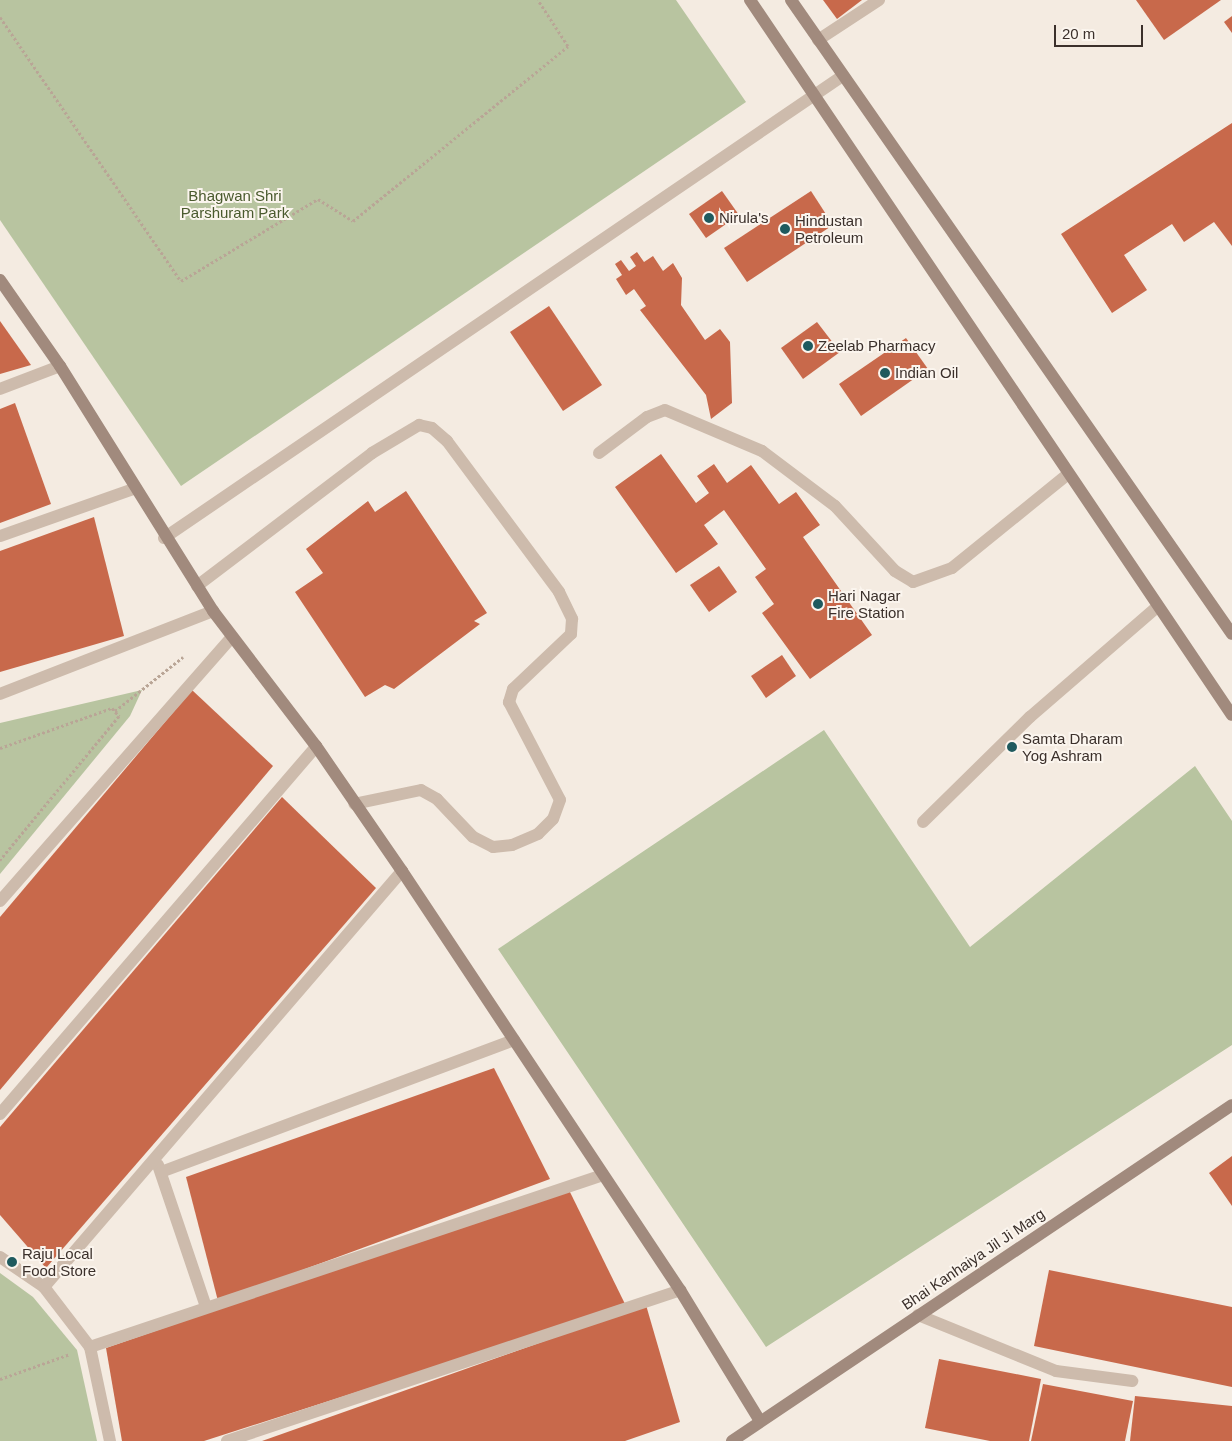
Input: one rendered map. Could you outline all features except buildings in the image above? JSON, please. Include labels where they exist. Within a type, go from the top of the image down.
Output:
[{"type":"street","points":[[750,0],[1232,716]]},
{"type":"street","points":[[791,0],[841,77],[1232,634]]},
{"type":"street","points":[[818,40],[879,0]]},
{"type":"street","points":[[164,538],[841,77]]},
{"type":"street","points":[[0,280],[60,366],[136,488],[164,538],[213,611],[316,746],[354,804],[402,871],[680,1290],[760,1421]]},
{"type":"street","points":[[0,389],[60,366]]},
{"type":"street","points":[[599,453],[647,417],[665,410],[762,451],[835,506],[895,571],[912,582],[952,568],[1068,474]]},
{"type":"street","points":[[197,586],[372,453],[419,425],[432,428],[447,442],[559,592],[572,619],[571,634],[513,689],[509,702],[560,800],[553,819],[538,834],[512,845],[493,847],[473,837],[437,799],[421,790],[354,804]]},
{"type":"street","points":[[0,536],[136,488]]},
{"type":"street","points":[[923,822],[1030,717],[1158,606]]},
{"type":"street","points":[[0,694],[213,611]]},
{"type":"street","points":[[0,901],[232,637]]},
{"type":"street","points":[[0,1114],[316,746]]},
{"type":"street","points":[[44,1287],[402,871]]},
{"type":"street","points":[[161,1172],[514,1040]]},
{"type":"street","name":"Bhai Kanhaiya Jil Ji Marg","points":[[732,1441],[1232,1105]]},
{"type":"street","points":[[156,1156],[206,1308]]},
{"type":"street","points":[[90,1347],[603,1175]]},
{"type":"street","points":[[0,1257],[44,1287],[90,1347],[110,1441]]},
{"type":"street","points":[[227,1441],[680,1290]]},
{"type":"street","points":[[918,1315],[1056,1371],[1132,1381]]},
{"type":"path","points":[[0,17],[181,281],[318,199],[353,221],[568,46],[538,0]]},
{"type":"path","points":[[115,712],[192,649]]},
{"type":"path","points":[[0,748],[112,708],[119,716],[0,860]]},
{"type":"path","points":[[68,1346],[74,1353],[76,1363]]},
{"type":"path","points":[[0,1379],[74,1353]]},
{"type":"green space","name":"Bhagwan Shri Parshuram Park","points":[[0,0],[676,0],[746,102],[181,486],[0,220]]},
{"type":"green space","points":[[142,690],[130,716],[0,874],[0,723]]},
{"type":"green space","points":[[824,730],[970,947],[1195,766],[1232,821],[1232,1045],[766,1347],[498,949]]},
{"type":"green space","points":[[0,1273],[33,1297],[77,1350],[97,1441],[0,1441]]},
{"type":"place","name":"Nirula's","points":[[709,218]]},
{"type":"place","name":"Hindustan Petroleum","points":[[785,229]]},
{"type":"place","name":"Zeelab Pharmacy","points":[[808,346]]},
{"type":"place","name":"Indian Oil","points":[[885,373]]},
{"type":"place","name":"Hari Nagar Fire Station","points":[[818,604]]},
{"type":"place","name":"Samta Dharam Yog Ashram","points":[[1012,747]]},
{"type":"place","name":"Raju Local Food Store","points":[[12,1262]]}]
